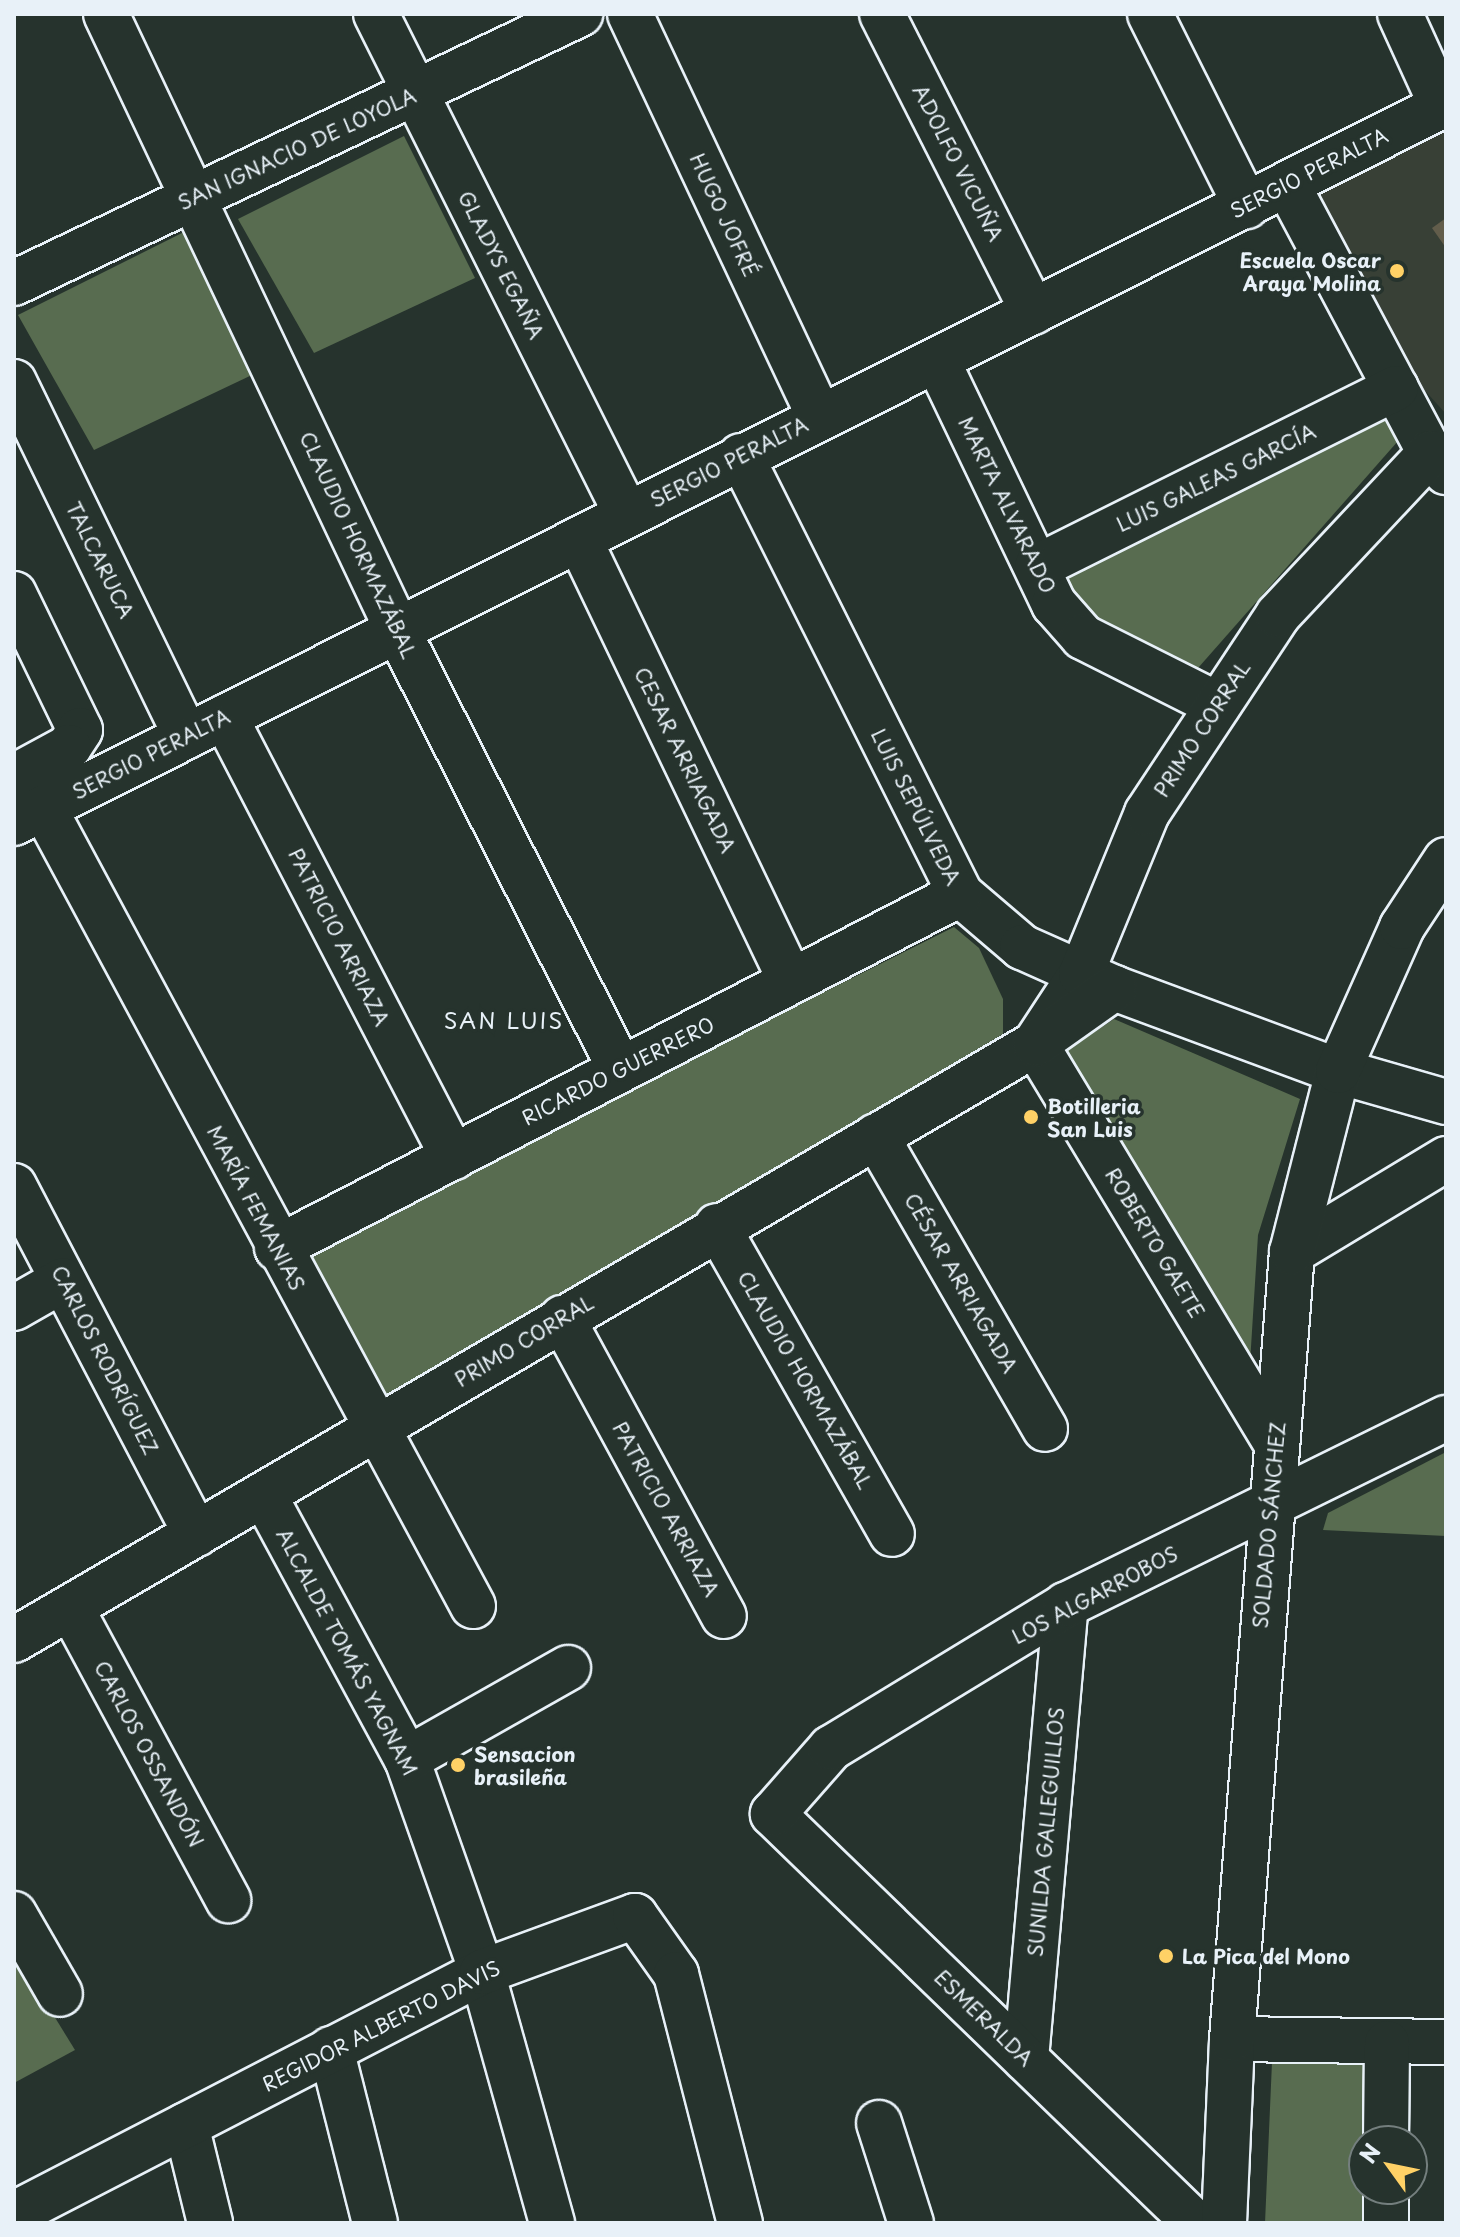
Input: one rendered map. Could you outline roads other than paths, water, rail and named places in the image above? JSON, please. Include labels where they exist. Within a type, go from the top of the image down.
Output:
[{"type":"street","name":"CLAUDIO HORMAZÁBAL","points":[[106,14],[398,631],[621,1070]]},
{"type":"street","name":"GLADYS EGAÑA","points":[[376,14],[627,515]]},
{"type":"street","name":"SAN IGNACIO DE LOYOLA","points":[[14,283],[580,14]]},
{"type":"street","name":"HUGO JOFRÉ","points":[[630,14],[819,416]]},
{"type":"street","name":"ADOLFO VICUÑA","points":[[882,14],[1033,312]]},
{"type":"street","points":[[1150,14],[1246,206]]},
{"type":"street","points":[[1400,14],[1444,105]]},
{"type":"street","name":"SERGIO PERALTA","points":[[24,812],[186,737],[819,416],[937,360],[1444,105]]},
{"type":"street","points":[[1287,184],[1438,462]]},
{"type":"street","name":"MARTA ALVARADO","points":[[937,360],[1054,604],[1083,637],[1218,705]]},
{"type":"street","name":"TALCARUCA","points":[[14,382],[186,737]]},
{"type":"street","name":"LUIS GALEAS GARCÍA","points":[[1037,567],[1396,388]]},
{"type":"street","name":"LUIS SEPÚLVEDA","points":[[741,456],[960,894],[1022,947],[1098,981],[1338,1071],[1446,1102]]},
{"type":"street","name":"PRIMO CORRAL","points":[[14,1640],[717,1226],[1035,1044],[1098,981],[1147,813],[1278,615],[1438,462]]},
{"type":"street","name":"CESAR ARRIAGADA","points":[[579,539],[791,981]]},
{"type":"street","points":[[14,594],[80,730],[69,747],[14,777]]},
{"type":"street","name":"PATRICIO ARRIAZA","points":[[225,717],[453,1157]]},
{"type":"street","name":"MARÍA FEMANIAS","points":[[24,812],[277,1248],[473,1606]]},
{"type":"street","name":"SOLDADO SÁNCHEZ","points":[[1224,2223],[1232,2039],[1270,1504],[1292,1252],[1338,1071],[1402,927],[1446,860]]},
{"type":"street","name":"RICARDO GUERRERO","points":[[277,1248],[960,894]]},
{"type":"street","name":"ROBERTO GAETE","points":[[1035,1044],[1276,1443]]},
{"type":"street","name":"CÉSAR ARRIAGADA","points":[[876,1136],[1045,1429]]},
{"type":"street","points":[[1292,1252],[1446,1159]]},
{"type":"street","name":"CARLOS RODRÍGUEZ","points":[[14,1186],[196,1534]]},
{"type":"street","name":"CLAUDIO HORMAZÁBAL","points":[[717,1226],[892,1534]]},
{"type":"street","points":[[14,1308],[63,1280]]},
{"type":"street","name":"PATRICIO ARRIAZA","points":[[562,1318],[724,1616]]},
{"type":"street","name":"LOS ALGARROBOS","points":[[773,1814],[831,1748],[1066,1605],[1446,1418]]},
{"type":"street","name":"ALCALDE TOMÁS YAGNAM","points":[[264,1495],[407,1759],[482,1972],[552,2223]]},
{"type":"street","name":"SUNILDA GALLEGUILLOS","points":[[1026,2059],[1066,1605]]},
{"type":"street","name":"CARLOS OSSANDÓN","points":[[71,1608],[228,1900]]},
{"type":"street","points":[[407,1759],[568,1668]]},
{"type":"street","name":"ESMERALDA","points":[[773,1814],[1195,2223]]},
{"type":"street","points":[[14,1914],[60,1994]]},
{"type":"street","name":"REGIDOR ALBERTO DAVIS","points":[[35,2212],[186,2125],[482,1972],[635,1916],[676,1974],[740,2223]]},
{"type":"street","points":[[1232,2039],[1446,2042]]},
{"type":"street","points":[[1386,2125],[1387,2043]]},
{"type":"street","points":[[331,2049],[375,2223]]},
{"type":"street","points":[[879,2123],[911,2223]]},
{"type":"street","points":[[186,2125],[210,2223]]},
{"type":"place","name":"Escuela Oscar Araya Molina","points":[[1397,271]]},
{"type":"place","name":"Botilleria San Luis","points":[[1031,1117]]},
{"type":"place","name":"Sensacion brasileña","points":[[458,1765]]},
{"type":"place","name":"La Pica del Mono","points":[[1166,1956]]},
{"type":"district","name":"SAN LUIS","points":[[504,1020]]}]
